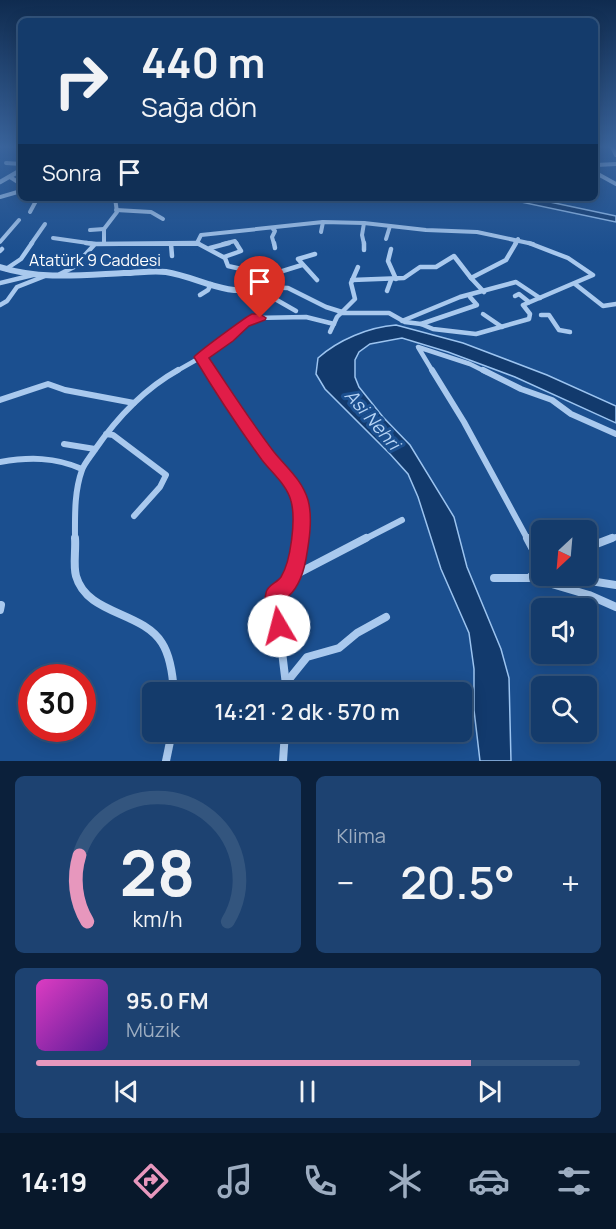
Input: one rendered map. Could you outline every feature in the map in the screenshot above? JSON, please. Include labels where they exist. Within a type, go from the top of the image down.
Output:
[{"type":"street","points":[[0,197],[18,192]]},
{"type":"street","points":[[30,212],[36,201]]},
{"type":"street","points":[[104,243],[104,229],[116,210],[115,201]]},
{"type":"street","points":[[116,210],[151,212],[164,219]]},
{"type":"street","points":[[0,242],[19,220]]},
{"type":"street","points":[[321,232],[322,222]]},
{"type":"street","points":[[197,243],[201,235],[322,222],[364,223],[518,239],[568,258],[593,274],[565,290],[522,306],[531,318],[476,334],[433,329],[421,324],[402,321],[389,313],[341,313],[288,288],[260,287]]},
{"type":"street","points":[[364,223],[362,235],[364,250]]},
{"type":"street","points":[[3,268],[21,259],[45,224]]},
{"type":"street","points":[[386,239],[390,226]]},
{"type":"street","points":[[90,230],[104,229]]},
{"type":"street","points":[[273,229],[275,231],[272,237],[275,248]]},
{"type":"street","points":[[224,257],[241,251],[232,233]]},
{"type":"street","points":[[53,238],[95,244],[197,243],[224,257],[228,266],[237,270],[250,271],[263,279]]},
{"type":"street","points":[[471,278],[506,260],[518,239]]},
{"type":"street","points":[[208,249],[235,241]]},
{"type":"street","points":[[0,305],[7,301],[17,287],[43,276],[66,272],[95,244]]},
{"type":"street","points":[[171,244],[172,256]]},
{"type":"street","points":[[387,291],[394,280],[388,261],[391,249]]},
{"type":"street","points":[[315,254],[298,259],[317,280]]},
{"type":"street","points":[[352,280],[404,278],[423,267],[436,267],[454,256],[484,292]]},
{"type":"street","points":[[260,287],[263,279],[302,265]]},
{"type":"street","points":[[330,333],[341,313],[355,299],[352,280],[358,267]]},
{"type":"street","name":"Atatürk 9 Caddesi","points":[[3,268],[43,276],[162,272],[236,292],[260,287]]},
{"type":"street","points":[[0,283],[33,275]]},
{"type":"street","points":[[495,280],[502,283]]},
{"type":"street","points":[[402,321],[460,297],[470,297],[484,292],[502,283],[519,282],[540,298]]},
{"type":"street","points":[[200,295],[208,290],[211,284]]},
{"type":"street","points":[[575,284],[603,306],[616,304]]},
{"type":"street","points":[[260,287],[268,295],[296,310]]},
{"type":"street","points":[[515,296],[519,294],[529,302]]},
{"type":"street","points":[[421,324],[477,305],[470,297]]},
{"type":"street","points":[[483,314],[502,327]]},
{"type":"street","points":[[541,315],[549,315],[559,330],[570,332]]},
{"type":"street","points":[[173,682],[162,643],[151,630],[89,598],[79,586],[76,575],[75,506],[82,469],[106,434],[134,403],[164,378],[212,351],[252,318],[306,317],[334,324]]},
{"type":"street","points":[[531,555],[464,422],[418,347],[470,364],[521,389],[552,400],[571,414],[616,434]]},
{"type":"street","points":[[201,357],[268,456],[292,484],[299,501],[301,516],[299,548],[293,576],[286,587],[275,594],[286,682]]},
{"type":"street","points":[[0,400],[48,384],[65,390],[134,403]]},
{"type":"street","points":[[106,434],[113,435],[166,475],[159,487],[134,516]]},
{"type":"street","points":[[64,444],[95,449]]},
{"type":"street","points":[[0,462],[22,459],[66,461],[82,469]]},
{"type":"street","points":[[293,576],[402,520]]},
{"type":"street","points":[[597,544],[616,537]]},
{"type":"street","points":[[494,578],[531,577]]},
{"type":"street","points":[[597,582],[616,585]]},
{"type":"street","points":[[570,586],[616,607]]},
{"type":"street","points":[[287,682],[307,657],[339,648],[357,633],[386,616]]},
{"type":"street","points":[[166,761],[170,742]]},
{"type":"street","points":[[283,761],[284,742]]},
{"type":"water","points":[[516,201],[545,201],[616,216],[616,222]]},
{"type":"water","name":"Asi Nehri","points":[[396,325],[463,343],[547,375],[616,406],[616,423],[515,377],[402,338],[370,344],[359,352],[355,360],[355,377],[359,387],[410,445],[454,517],[467,567],[501,649],[509,678],[511,761],[480,761],[474,710],[474,669],[469,633],[441,569],[418,497],[408,474],[325,389],[316,374],[318,358],[326,351],[344,340],[365,332]]},
{"type":"route","points":[[260,318],[252,318],[244,323],[229,338],[201,357],[268,456],[292,484],[299,501],[301,516],[299,548],[293,576],[286,587],[275,594],[279,626]]}]
